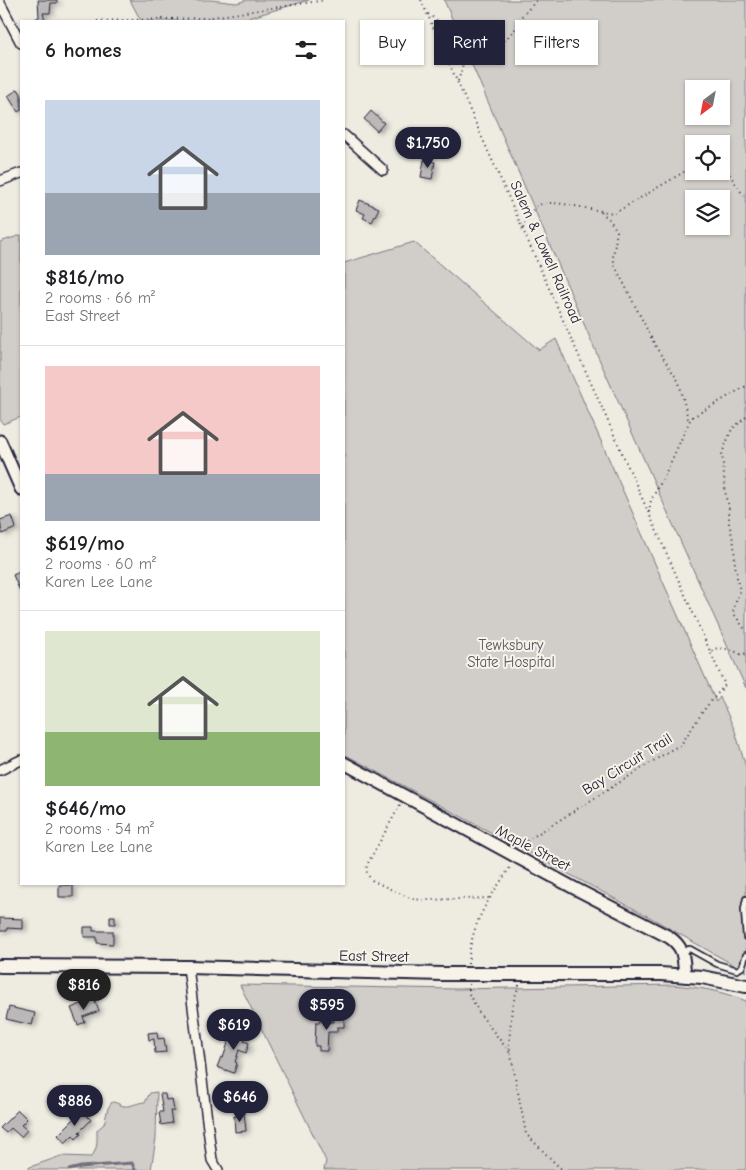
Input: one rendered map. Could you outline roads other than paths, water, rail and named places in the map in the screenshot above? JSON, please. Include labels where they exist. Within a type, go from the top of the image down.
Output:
[{"type":"main road","name":"East Street","points":[[0,966],[685,976],[746,986]]},
{"type":"street","points":[[0,3],[20,41]]},
{"type":"street","points":[[345,136],[383,170]]},
{"type":"street","points":[[0,181],[20,173]]},
{"type":"street","points":[[0,441],[20,487]]},
{"type":"street","points":[[0,770],[20,760]]},
{"type":"street","name":"Maple Street","points":[[345,765],[669,937],[680,946],[682,952]]},
{"type":"street","points":[[682,952],[685,976]]},
{"type":"street","points":[[188,968],[210,1152],[218,1170]]},
{"type":"lane","points":[[746,899],[744,909],[746,937]]},
{"type":"lane","points":[[682,952],[690,950],[717,964],[737,970],[742,967],[746,955]]},
{"type":"waterway","points":[[69,1170],[81,1167],[132,1163],[135,1170]]},
{"type":"park label","name":"Tewksbury State Hospital","points":[[511,654]]}]
